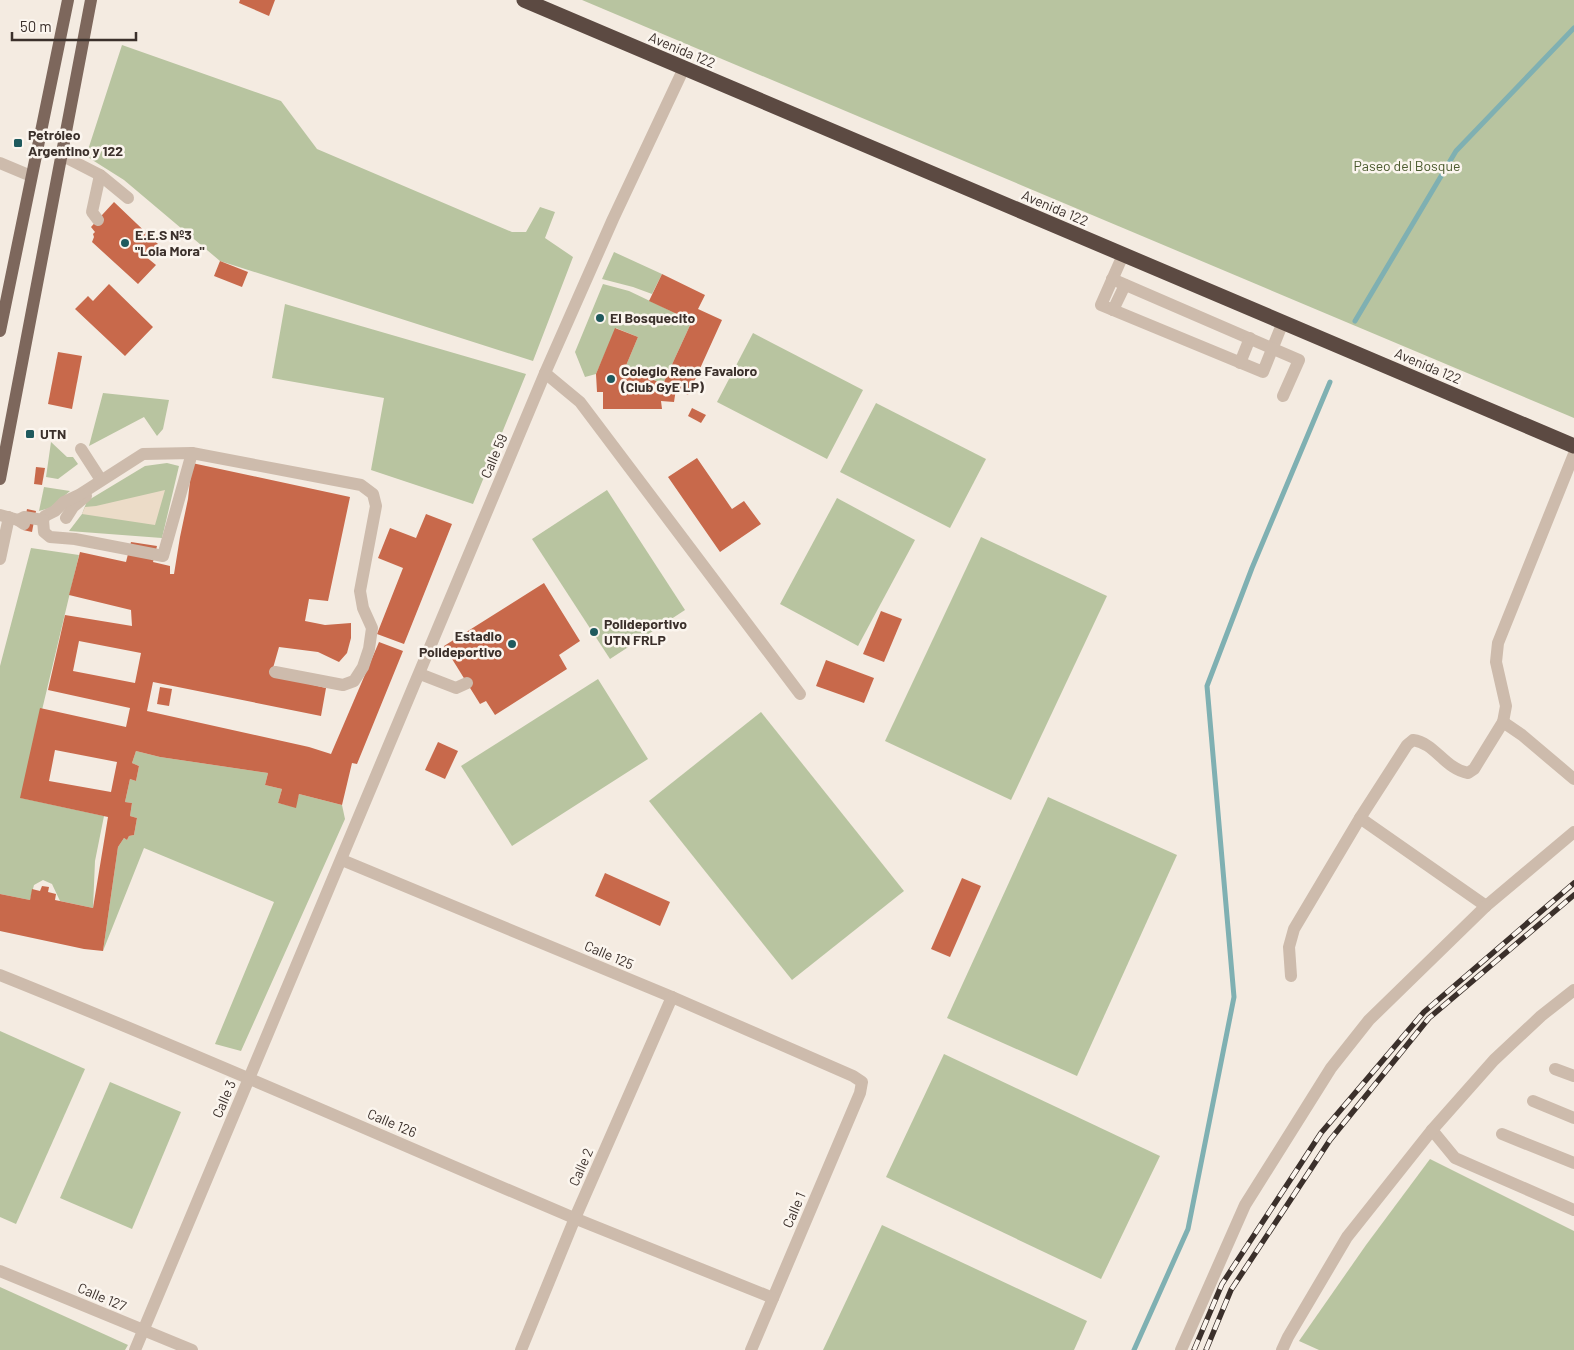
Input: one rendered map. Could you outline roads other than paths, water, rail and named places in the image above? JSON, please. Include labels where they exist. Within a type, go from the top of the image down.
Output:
[{"type":"highway","name":"Avenida 122","points":[[524,0],[1574,446]]},
{"type":"main road","points":[[0,331],[68,0]]},
{"type":"main road","points":[[0,479],[91,0]]},
{"type":"street","name":"Calle 59","points":[[342,860],[545,373],[613,219],[684,68]]},
{"type":"street","points":[[61,155],[100,175],[128,198]]},
{"type":"street","points":[[0,163],[31,176]]},
{"type":"street","points":[[98,220],[92,212],[100,175]]},
{"type":"street","points":[[1123,255],[1101,305],[1262,372],[1283,322]]},
{"type":"street","points":[[1112,279],[1299,360],[1283,396]]},
{"type":"street","points":[[1113,310],[1125,285]]},
{"type":"street","points":[[1240,362],[1250,338]]},
{"type":"street","points":[[545,373],[580,402],[800,694]]},
{"type":"street","points":[[81,449],[101,480]]},
{"type":"street","points":[[191,454],[162,556],[75,539],[50,537],[44,532],[43,524],[48,513],[55,511],[64,502],[79,495],[143,454],[191,454],[361,485],[373,494],[376,506],[360,591],[363,608],[372,628],[369,649],[363,667],[354,681],[343,685],[275,672]]},
{"type":"street","points":[[66,518],[80,500],[144,459],[191,454]]},
{"type":"street","points":[[1292,976],[1289,947],[1294,929],[1360,818],[1407,745],[1413,740],[1423,741],[1458,771],[1468,773],[1474,769],[1503,722],[1506,706],[1496,662],[1498,642],[1574,454]]},
{"type":"street","points":[[55,511],[66,518],[68,524],[66,533],[59,538]]},
{"type":"street","points":[[0,559],[9,517],[24,517],[43,524]]},
{"type":"street","points":[[420,674],[456,688],[467,683]]},
{"type":"street","points":[[1503,722],[1522,734],[1574,779]]},
{"type":"street","points":[[1360,818],[1486,906]]},
{"type":"street","points":[[1181,1350],[1245,1206],[1331,1068],[1369,1020],[1486,906],[1574,832]]},
{"type":"street","name":"Calle 125","points":[[342,860],[672,997],[853,1076],[862,1082]]},
{"type":"street","name":"Calle 3","points":[[135,1350],[342,860]]},
{"type":"street","name":"Calle 126","points":[[0,976],[90,1011],[575,1218],[773,1298]]},
{"type":"street","points":[[1282,1350],[1346,1237],[1432,1130],[1494,1060],[1541,1016],[1574,990]]},
{"type":"street","name":"Calle 2","points":[[521,1350],[575,1218],[672,997]]},
{"type":"street","points":[[1555,1069],[1574,1076]]},
{"type":"street","name":"Calle 1","points":[[751,1350],[860,1093],[862,1082]]},
{"type":"street","points":[[1533,1101],[1574,1118]]},
{"type":"street","points":[[1432,1130],[1455,1158],[1574,1210]]},
{"type":"street","points":[[1502,1134],[1574,1163]]},
{"type":"street","name":"Calle 127","points":[[0,1271],[192,1350]]},
{"type":"waterway","points":[[1355,321],[1456,151],[1574,28]]},
{"type":"waterway","points":[[1134,1350],[1188,1229],[1234,997],[1207,686],[1252,568],[1330,382]]},
{"type":"railway","points":[[1194,1350],[1222,1284],[1321,1133],[1424,1012],[1574,883]]},
{"type":"railway","points":[[1206,1350],[1231,1290],[1330,1140],[1429,1018],[1574,895]]},
{"type":"place","name":"Petróleo Argentino y 122","points":[[18,143]]},
{"type":"place","name":"E.E.S Nº3 \"Lola Mora\"","points":[[125,243]]},
{"type":"place","name":"El Bosquecito","points":[[600,318]]},
{"type":"place","name":"Colegio Rene Favaloro (Club GyE LP)","points":[[611,379]]},
{"type":"place","name":"UTN","points":[[30,434]]},
{"type":"place","name":"Polideportivo UTN FRLP","points":[[594,632]]},
{"type":"place","name":"Estadio Polideportivo","points":[[512,644]]},
{"type":"park label","name":"Paseo del Bosque","points":[[1407,166]]}]
